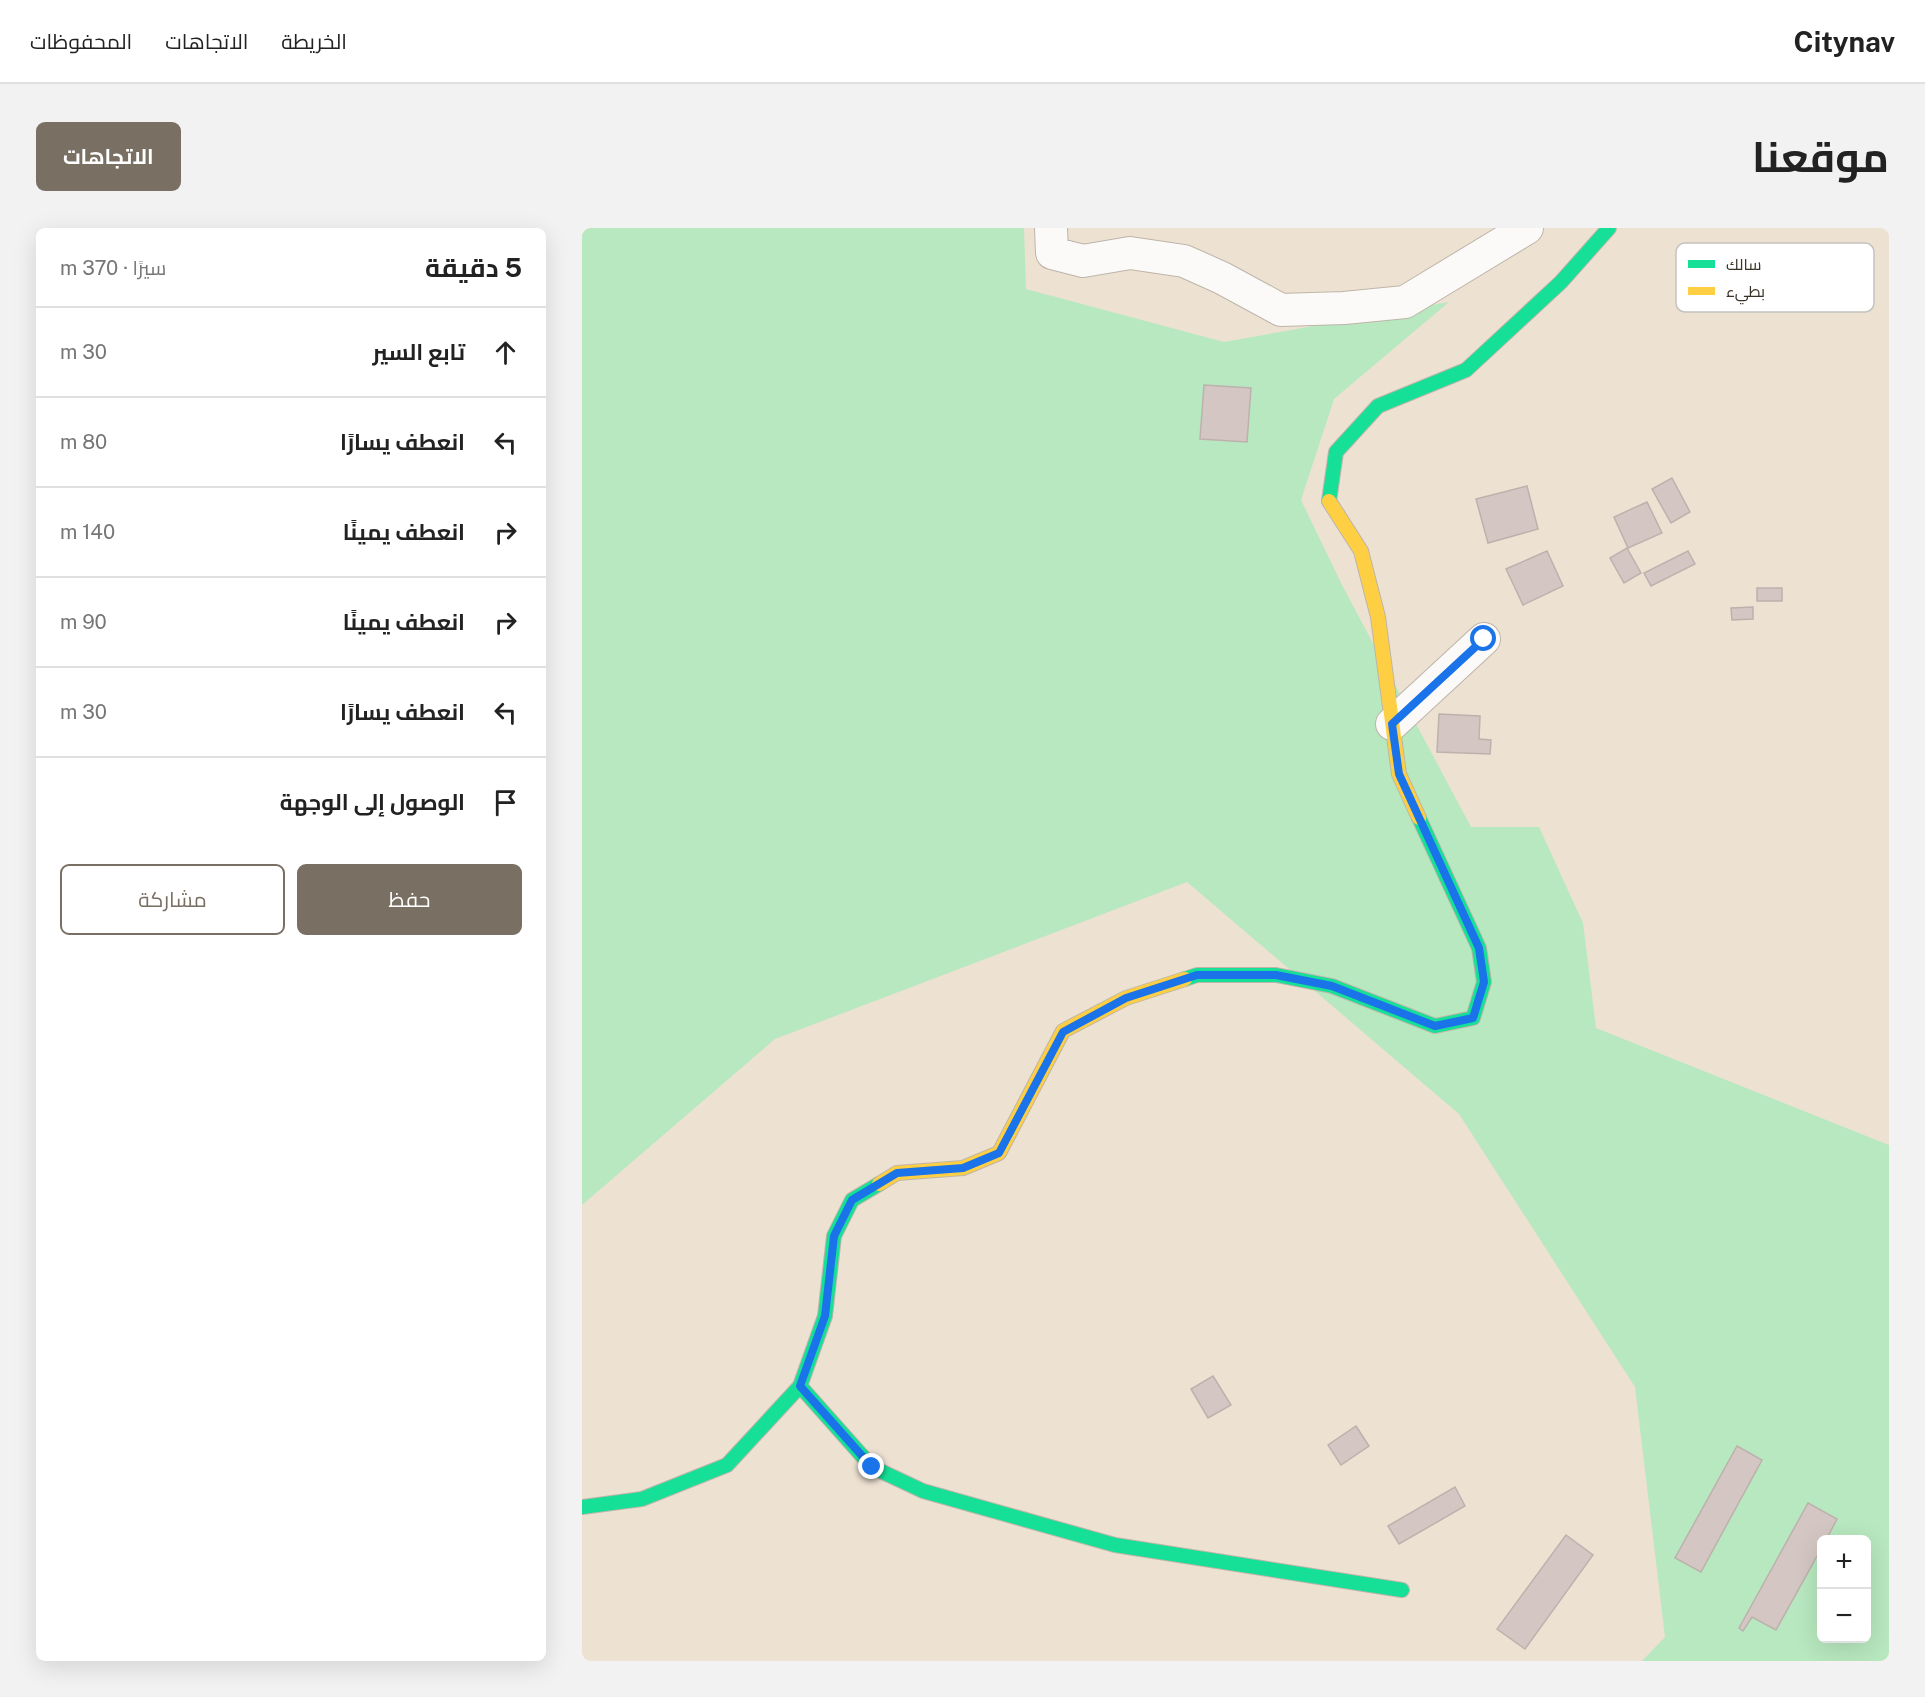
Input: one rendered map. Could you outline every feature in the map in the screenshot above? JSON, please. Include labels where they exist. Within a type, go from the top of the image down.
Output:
[{"type":"street","points":[[1051,228],[1053,253],[1083,261],[1131,253],[1184,261],[1222,278],[1281,310],[1344,308],[1405,302],[1527,228]]},
{"type":"street","points":[[582,1507],[642,1499],[727,1465],[800,1386],[825,1316],[834,1236],[852,1200],[897,1173],[963,1168],[999,1153],[1063,1032],[1126,998],[1197,975],[1276,975],[1332,986],[1435,1026],[1473,1018],[1484,982],[1479,948],[1399,774],[1378,617],[1361,550],[1329,503],[1336,452],[1378,406],[1466,370],[1561,282],[1609,228]]},
{"type":"street","points":[[1392,724],[1484,639]]},
{"type":"street","points":[[800,1386],[872,1467],[923,1491],[1115,1545],[1402,1590]]},
{"type":"green space","points":[[582,228],[1024,228],[1026,289],[1224,342],[1449,302],[1334,399],[1301,500],[1343,587],[1471,827],[1539,827],[1583,923],[1596,1028],[1889,1145],[1889,1661],[1642,1661],[1665,1637],[1635,1387],[1459,1114],[1187,882],[775,1039],[582,1205]]},
{"type":"building","points":[[1204,385],[1251,388],[1247,442],[1200,439]]},
{"type":"building","points":[[1672,478],[1690,512],[1671,523],[1652,489]]},
{"type":"building","points":[[1527,486],[1538,529],[1488,543],[1476,499]]},
{"type":"building","points":[[1647,502],[1662,533],[1628,548],[1614,517]]},
{"type":"building","points":[[1627,548],[1641,573],[1624,583],[1610,558]]},
{"type":"building","points":[[1547,551],[1563,586],[1523,605],[1506,569]]},
{"type":"building","points":[[1688,551],[1695,564],[1651,586],[1644,573]]},
{"type":"building","points":[[1757,588],[1782,588],[1782,601],[1757,601]]},
{"type":"building","points":[[1753,607],[1753,619],[1732,620],[1731,608]]},
{"type":"building","points":[[1439,714],[1480,716],[1479,739],[1491,740],[1490,754],[1437,752]]},
{"type":"building","points":[[1213,1376],[1231,1405],[1208,1418],[1191,1389]]},
{"type":"building","points":[[1356,1426],[1369,1446],[1341,1465],[1328,1445]]},
{"type":"building","points":[[1737,1446],[1762,1460],[1701,1572],[1675,1558]]},
{"type":"building","points":[[1455,1487],[1465,1506],[1399,1544],[1388,1526]]},
{"type":"building","points":[[1808,1503],[1837,1519],[1829,1535],[1817,1535],[1817,1556],[1776,1630],[1752,1617],[1743,1631],[1739,1628]]},
{"type":"building","points":[[1566,1535],[1593,1555],[1525,1649],[1497,1629]]},
{"type":"traffic: fast","points":[[1329,501],[1336,452],[1378,406],[1466,370],[1561,282],[1609,228]]},
{"type":"traffic: fast","points":[[1185,979],[1197,975],[1276,975],[1332,986],[1435,1026],[1473,1018],[1484,982],[1479,948],[1419,818]]},
{"type":"traffic: fast","points":[[582,1507],[642,1499],[727,1465],[800,1386],[825,1316],[834,1236],[852,1200],[879,1184]]},
{"type":"traffic: fast","points":[[800,1386],[872,1467],[923,1491],[1115,1545],[1402,1590]]},
{"type":"traffic: slow","points":[[1329,501],[1361,551],[1378,617],[1399,774],[1419,818]]},
{"type":"traffic: slow","points":[[879,1184],[897,1173],[963,1168],[999,1153],[1063,1031],[1126,998],[1185,979]]},
{"type":"route","points":[[872,1467],[800,1386],[825,1316],[834,1236],[852,1200],[897,1173],[963,1168],[999,1153],[1063,1032],[1126,998],[1197,975],[1276,975],[1332,986],[1435,1026],[1473,1018],[1484,982],[1479,948],[1399,774],[1392,724],[1484,639]]}]
